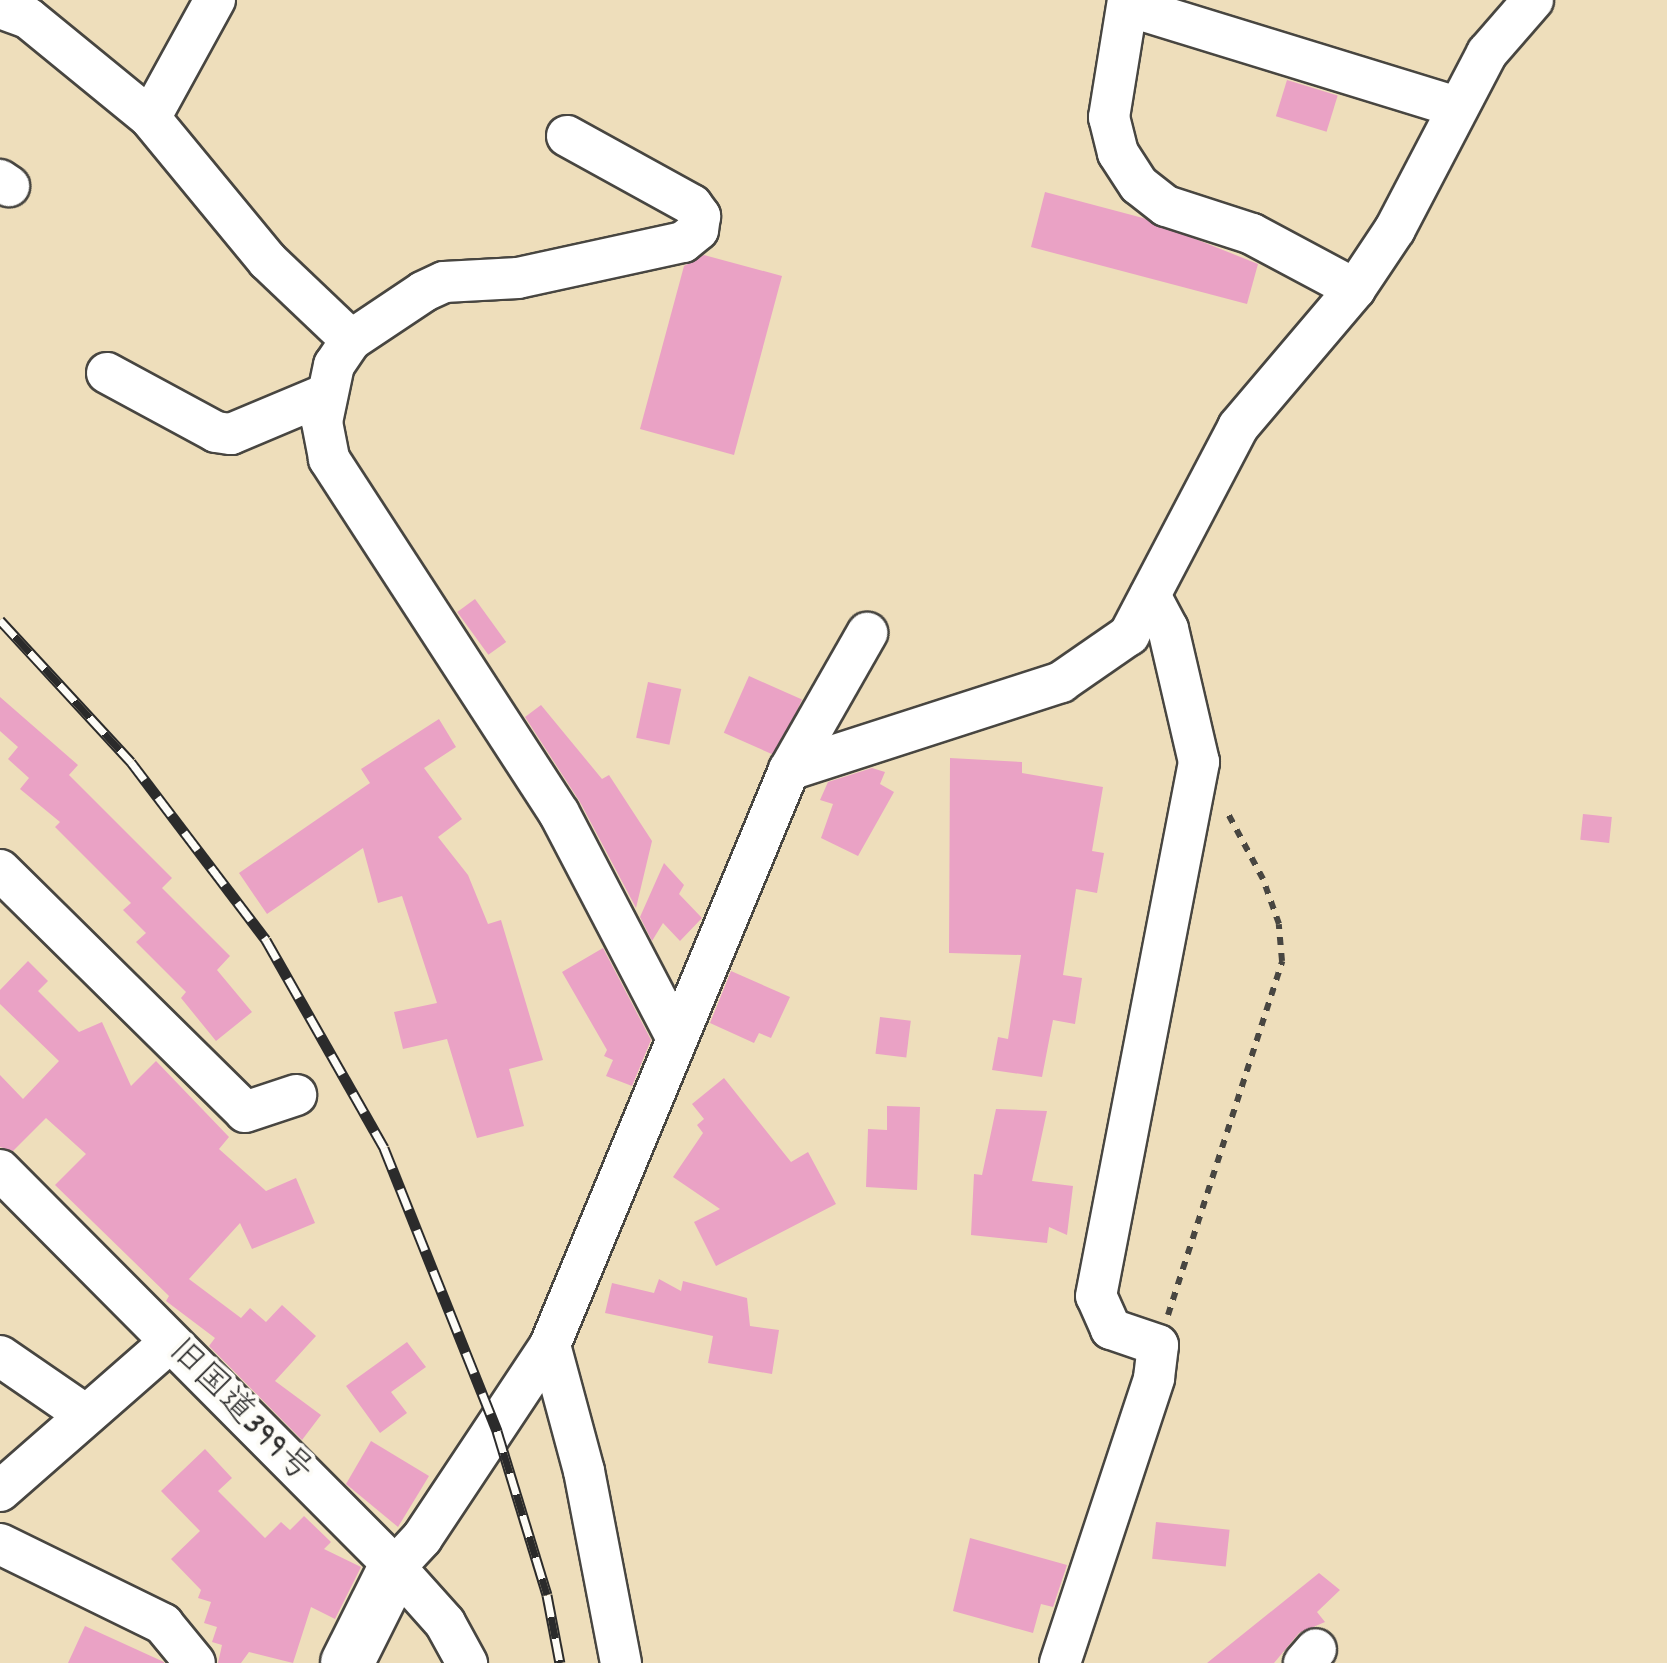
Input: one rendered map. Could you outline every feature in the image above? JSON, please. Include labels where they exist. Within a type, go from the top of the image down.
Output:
[{"type":"main road","points":[[347,1663],[395,1567]]},
{"type":"street","points":[[150,118],[215,0]]},
{"type":"street","points":[[789,770],[1061,682],[1130,635],[1238,427],[1354,288],[1395,229],[1487,53],[1533,0]]},
{"type":"street","points":[[1354,288],[1252,234],[1166,206],[1139,185],[1118,154],[1109,117],[1128,3],[1456,108]]},
{"type":"street","points":[[0,8],[28,18],[150,118],[268,260],[351,340]]},
{"type":"street","points":[[568,136],[692,205],[700,216],[698,230],[683,242],[518,278],[444,282],[351,340],[324,395],[329,459],[559,813],[675,1035]]},
{"type":"street","points":[[107,373],[216,432],[231,434],[324,395]]},
{"type":"street","points":[[1060,1663],[1154,1378],[1158,1344],[1111,1329],[1096,1296],[1199,762],[1168,629],[1150,595]]},
{"type":"street","points":[[395,1567],[422,1538],[550,1345],[675,1035],[789,770],[867,634]]},
{"type":"street","points":[[0,870],[245,1112],[296,1095]]},
{"type":"street","name":"旧国道399号","points":[[0,1170],[395,1567],[444,1623],[468,1663]]},
{"type":"street","points":[[0,1491],[170,1343]]},
{"type":"street","points":[[550,1345],[584,1471],[620,1663]]},
{"type":"street","points":[[0,1356],[86,1416]]},
{"type":"street","points":[[0,1544],[163,1624],[195,1663]]},
{"type":"path","points":[[1158,1344],[1282,961],[1279,924],[1263,878],[1199,762]]},
{"type":"building","points":[[1287,80],[1338,95],[1327,132],[1276,116]]},
{"type":"building","points":[[1045,192],[1143,218],[1258,264],[1247,304],[1031,247]]},
{"type":"building","points":[[704,255],[782,276],[734,455],[640,429],[684,266]]},
{"type":"building","points":[[475,599],[506,642],[488,655],[457,612]]},
{"type":"building","points":[[749,676],[802,700],[777,756],[724,733]]},
{"type":"building","points":[[648,682],[681,689],[669,745],[636,738]]},
{"type":"building","points":[[0,697],[78,765],[69,775],[172,878],[162,888],[230,956],[217,970],[252,1012],[216,1041],[181,998],[186,992],[136,942],[146,933],[123,910],[131,903],[55,827],[60,822],[20,789],[29,778],[8,759],[18,747],[0,731]]},
{"type":"building","points":[[541,705],[602,779],[609,775],[652,841],[636,908],[580,802],[525,717]]},
{"type":"building","points":[[439,719],[456,747],[424,768],[462,819],[438,837],[468,875],[488,924],[501,920],[543,1060],[509,1069],[524,1126],[477,1138],[447,1039],[403,1049],[394,1012],[437,1003],[402,896],[378,903],[363,848],[267,914],[239,873],[370,783],[361,769]]},
{"type":"building","points":[[950,758],[1022,762],[1022,773],[1103,787],[1092,851],[1104,853],[1097,893],[1076,889],[1063,975],[1082,978],[1075,1024],[1053,1020],[1042,1077],[992,1070],[998,1037],[1008,1039],[1021,955],[949,953]]},
{"type":"building","points":[[872,768],[885,772],[880,784],[894,792],[858,856],[821,838],[833,804],[820,800],[828,782]]},
{"type":"building","points":[[1583,814],[1612,817],[1609,843],[1580,840]]},
{"type":"building","points":[[664,863],[684,885],[679,894],[702,918],[680,941],[663,923],[652,941],[640,917]]},
{"type":"building","points":[[603,948],[651,1040],[632,1086],[606,1076],[613,1060],[604,1056],[607,1050],[562,972]]},
{"type":"building","points":[[28,961],[48,981],[38,991],[79,1032],[102,1022],[131,1086],[156,1061],[229,1137],[219,1149],[266,1191],[296,1178],[315,1223],[252,1249],[240,1223],[189,1279],[241,1318],[250,1308],[266,1322],[282,1305],[316,1336],[275,1381],[321,1415],[302,1440],[209,1346],[215,1338],[166,1301],[169,1296],[55,1185],[86,1154],[46,1118],[13,1151],[0,1147],[0,1075],[23,1099],[59,1061],[0,1004],[0,990]]},
{"type":"building","points":[[731,971],[790,997],[771,1038],[759,1033],[754,1043],[710,1023]]},
{"type":"building","points":[[880,1017],[911,1021],[906,1058],[875,1054]]},
{"type":"building","points":[[724,1078],[791,1162],[808,1152],[836,1204],[716,1266],[694,1222],[720,1209],[673,1177],[703,1133],[697,1125],[704,1119],[692,1104]]},
{"type":"building","points":[[887,1106],[920,1107],[917,1190],[866,1187],[868,1129],[887,1130]]},
{"type":"building","points":[[996,1109],[1047,1111],[1032,1181],[1073,1186],[1067,1235],[1049,1227],[1047,1243],[971,1235],[974,1174],[982,1175]]},
{"type":"building","points":[[659,1279],[681,1291],[683,1281],[747,1298],[750,1326],[779,1330],[772,1374],[708,1363],[713,1336],[605,1313],[612,1283],[654,1293]]},
{"type":"building","points":[[407,1342],[426,1367],[391,1392],[407,1413],[380,1433],[346,1386]]},
{"type":"building","points":[[371,1441],[429,1476],[398,1527],[346,1484]]},
{"type":"building","points":[[205,1449],[232,1478],[218,1491],[265,1538],[281,1522],[290,1530],[304,1516],[331,1542],[324,1549],[361,1567],[335,1619],[311,1607],[293,1663],[249,1652],[241,1663],[218,1663],[222,1645],[212,1642],[217,1627],[204,1623],[211,1602],[198,1598],[201,1590],[171,1559],[200,1531],[161,1491]]},
{"type":"building","points":[[1156,1522],[1230,1530],[1226,1567],[1152,1559]]},
{"type":"building","points":[[970,1538],[1067,1565],[1053,1607],[1041,1604],[1033,1633],[953,1611]]},
{"type":"building","points":[[1319,1573],[1340,1590],[1317,1612],[1325,1622],[1299,1633],[1274,1663],[1207,1663]]},
{"type":"building","points":[[85,1626],[164,1662],[164,1663],[68,1663]]},
{"type":"railway","points":[[0,620],[131,762],[266,940],[384,1148],[497,1431],[547,1595],[560,1663]]}]
